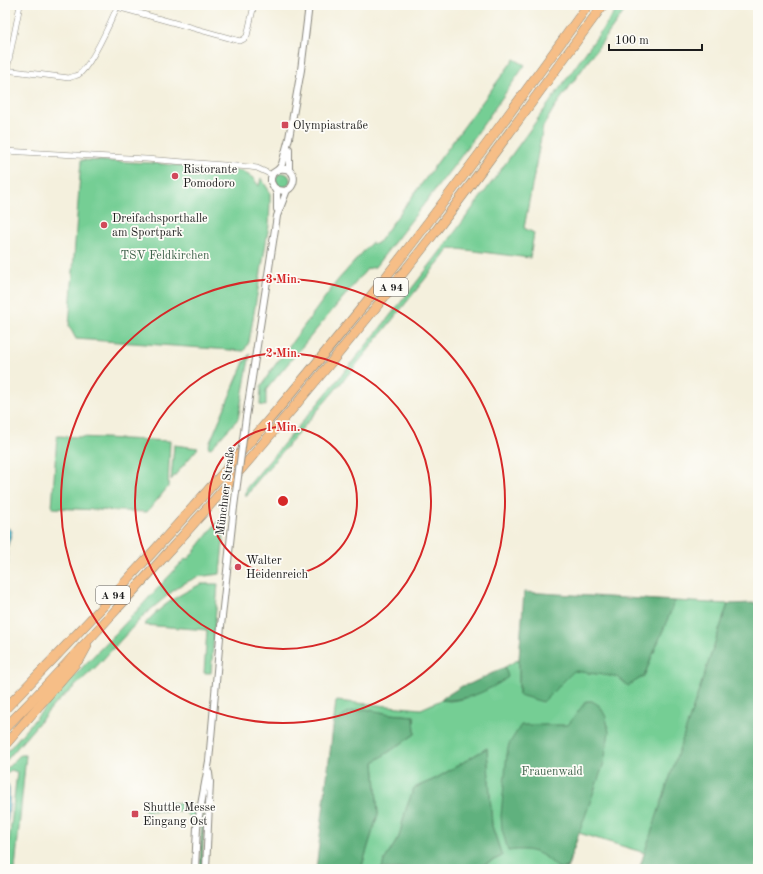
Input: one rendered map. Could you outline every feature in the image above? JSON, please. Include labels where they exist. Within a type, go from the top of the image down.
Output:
[{"type":"highway","name":"A 94","points":[[5,709],[162,542],[299,384],[359,311],[421,231],[588,5]]},
{"type":"highway","name":"A 94","points":[[5,728],[92,637],[221,494],[295,406],[370,315],[490,160],[603,5]]},
{"type":"highway","points":[[5,745],[81,657],[92,637]]},
{"type":"street","points":[[20,5],[6,70],[69,78],[77,75],[86,67],[117,6],[240,40],[247,36],[254,5]]},
{"type":"street","name":"Münchner Straße","points":[[195,869],[197,827],[208,770],[221,626],[234,507],[277,216],[277,193],[272,182],[272,175],[282,164],[289,138],[304,55],[309,5]]},
{"type":"street","name":"Münchner Straße","points":[[277,216],[287,190],[291,188],[294,181],[292,173],[289,170],[289,138]]},
{"type":"street","points":[[5,151],[136,158],[250,167],[257,168],[272,175]]},
{"type":"street","points":[[279,168],[289,170]]},
{"type":"street","points":[[275,188],[281,191],[287,190]]},
{"type":"street","name":"Münchner Straße","points":[[206,869],[210,782],[208,770]]},
{"type":"green space","points":[[620,5],[629,5],[554,108],[543,127],[524,228],[534,233],[530,258],[450,248],[353,369],[253,486],[247,496],[245,496],[247,487],[324,396],[425,272]]},
{"type":"green space","points":[[514,59],[525,65],[459,159],[375,267],[367,269],[266,390],[266,406],[260,405],[261,387],[270,372],[337,281],[371,243],[377,244]]},
{"type":"green space","name":"TSV Feldkirchen","points":[[81,160],[151,163],[242,171],[253,178],[259,186],[261,178],[270,192],[269,225],[249,342],[244,351],[76,339],[69,326]]},
{"type":"green space","points":[[280,173],[286,173],[290,177],[290,183],[286,187],[280,187],[276,183],[276,177]]},
{"type":"green space","points":[[250,354],[238,419],[211,448],[208,447],[244,362]]},
{"type":"green space","points":[[57,436],[170,441],[168,487],[147,512],[52,508]]},
{"type":"green space","points":[[174,445],[198,448],[171,480]]},
{"type":"green space","points":[[218,521],[225,523],[220,574],[197,577],[179,586],[144,615],[96,667],[53,706],[5,762],[5,754],[60,690],[117,632],[184,560],[189,558]]},
{"type":"green space","points":[[201,584],[218,584],[211,673],[204,673],[207,630],[144,625],[156,612],[185,592]]},
{"type":"green space","points":[[524,592],[675,601],[644,676],[628,686],[618,677],[574,671],[543,702],[519,695],[519,659]]},
{"type":"green space","points":[[675,601],[728,604],[645,853],[579,833],[567,869],[475,869],[502,856],[492,826],[487,748],[435,779],[414,788],[406,809],[399,837],[384,861],[382,869],[361,869],[378,814],[374,762],[415,734],[414,716],[390,714],[365,709],[348,712],[338,721],[334,719],[336,701],[421,709],[441,700],[450,701],[463,699],[501,682],[507,677],[505,667],[519,659],[519,695],[556,689],[574,670],[618,677],[644,676]]},
{"type":"green space","points":[[758,603],[758,849],[756,869],[639,869],[728,604]]},
{"type":"green space","points":[[505,667],[508,677],[493,687],[467,697],[441,700],[462,686],[470,684]]},
{"type":"green space","name":"Frauenwald","points":[[586,701],[592,701],[600,706],[606,717],[609,732],[604,763],[567,867],[561,869],[536,852],[522,850],[508,851],[502,829],[501,816],[507,753],[509,744],[521,725],[568,725]]},
{"type":"green space","points":[[365,709],[390,714],[414,716],[415,734],[374,762],[378,814],[361,869],[316,869],[334,719],[338,721],[348,712]]},
{"type":"green space","points":[[487,748],[492,826],[502,856],[475,869],[382,869],[384,861],[399,837],[406,809],[414,788],[435,779]]},
{"type":"green space","points":[[20,755],[26,755],[15,869],[6,869],[17,772],[11,770],[5,776],[5,770]]},
{"type":"green space","points":[[143,803],[189,803],[197,808],[193,820],[183,811],[145,811]]},
{"type":"green space","points":[[202,813],[204,813],[202,869],[200,869]]},
{"type":"water","points":[[5,528],[12,531],[7,548],[8,563],[5,574]]},
{"type":"water","points":[[8,784],[9,801],[5,834],[5,787]]},
{"type":"place","name":"Olympiastraße","points":[[285,125]]},
{"type":"place","name":"Ristorante Pomodoro","points":[[175,176]]},
{"type":"place","name":"Dreifachsporthalle am Sportpark","points":[[104,225]]},
{"type":"place","name":"Walter Heidenreich","points":[[238,567]]},
{"type":"place","name":"Shuttle Messe Eingang Ost","points":[[135,814]]}]
